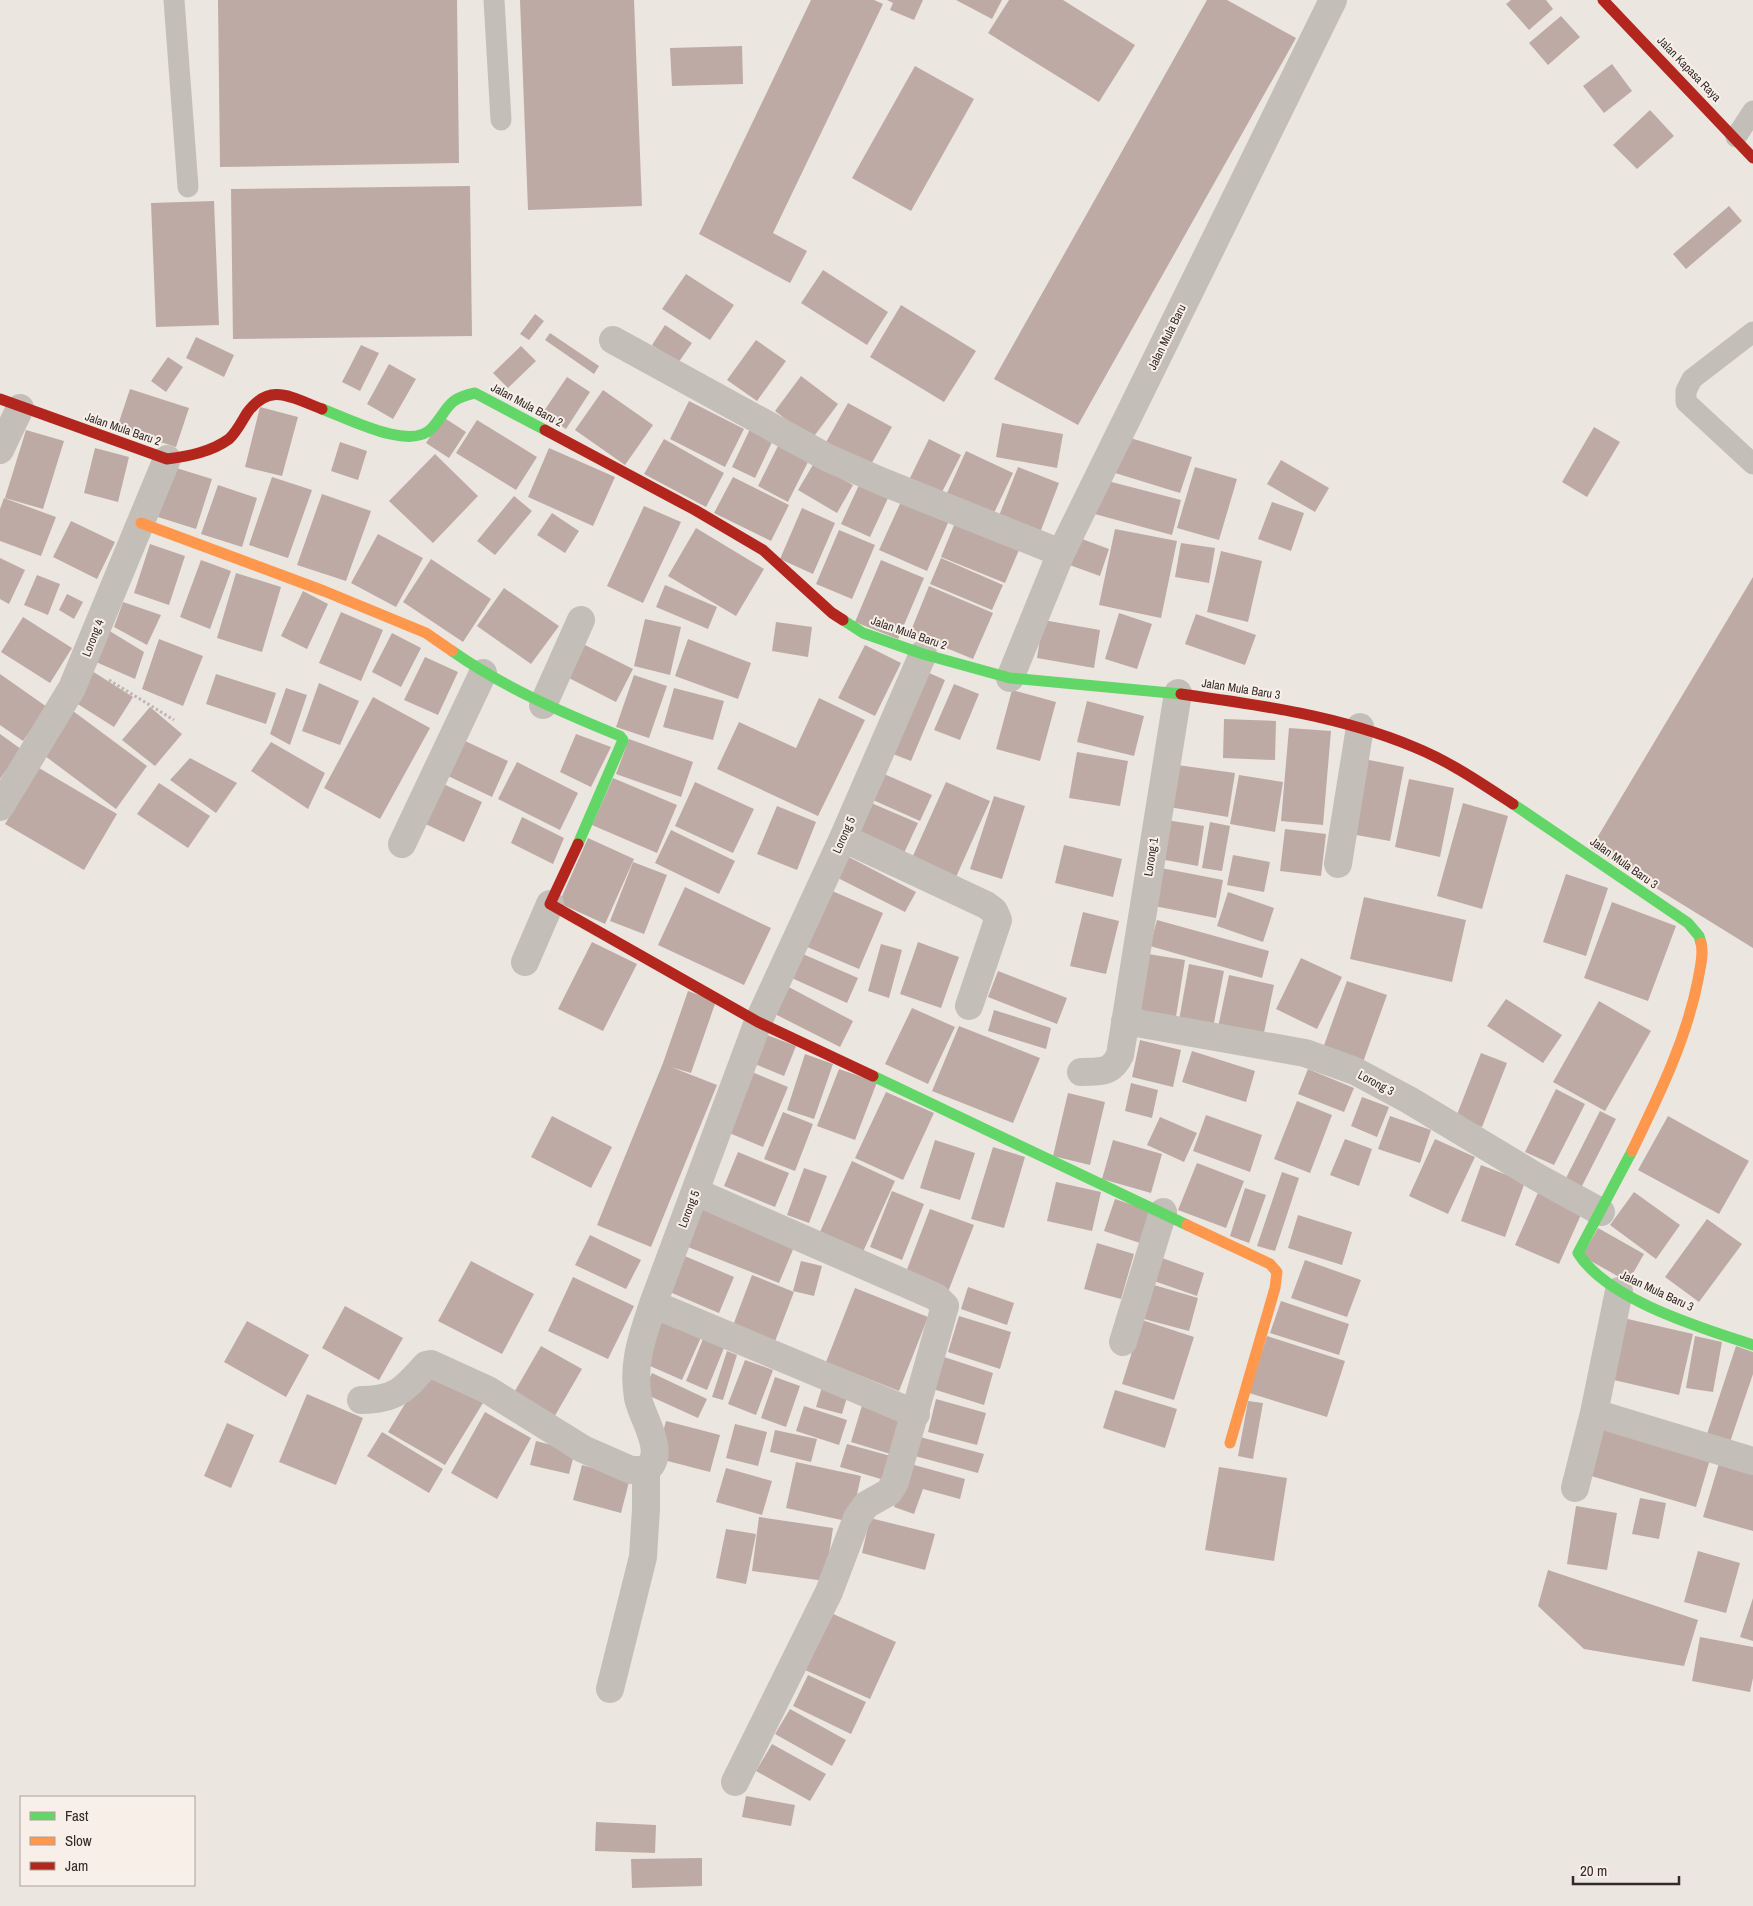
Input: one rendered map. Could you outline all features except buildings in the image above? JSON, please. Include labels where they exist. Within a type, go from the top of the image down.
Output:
[{"type":"street","name":"Jalan Mula Baru","points":[[1010,678],[1061,553],[1333,0]]},
{"type":"street","name":"Jalan Kapasa Raya","points":[[1603,0],[1736,137],[1753,158]]},
{"type":"street","points":[[613,340],[828,458],[1061,553]]},
{"type":"street","name":"Jalan Mula Baru 2","points":[[10,403],[166,459],[196,455],[230,438],[253,405],[263,396],[290,397],[396,436],[413,440],[427,434],[451,400],[461,394],[475,393],[696,510],[763,550],[832,612],[863,633],[923,654],[1010,678]]},
{"type":"street","points":[[0,450],[10,403]]},
{"type":"street","name":"Lorong 4","points":[[0,807],[72,688],[166,459]]},
{"type":"street","points":[[141,522],[324,591],[426,633],[483,673],[543,705],[611,731],[623,740],[525,962]]},
{"type":"street","points":[[543,705],[581,620]]},
{"type":"street","name":"Lorong 5","points":[[610,1689],[643,1557],[646,1470],[654,1460],[653,1440],[638,1400],[635,1368],[639,1345],[758,1022],[843,838],[923,654]]},
{"type":"street","points":[[402,844],[483,673]]},
{"type":"street","name":"Jalan Mula Baru 3","points":[[1010,678],[1178,693],[1265,706],[1360,727],[1415,747],[1465,773],[1680,918],[1699,936],[1703,952],[1694,1000],[1673,1066],[1602,1212],[1578,1253],[1585,1265],[1619,1291],[1717,1333],[1753,1345]]},
{"type":"street","name":"Lorong 1","points":[[1081,1072],[1113,1067],[1120,1055],[1178,693]]},
{"type":"street","points":[[1338,864],[1360,727]]},
{"type":"street","points":[[843,838],[986,905],[994,911],[998,920],[969,1006]]},
{"type":"street","points":[[550,904],[758,1022],[1270,1264],[1277,1272],[1272,1301],[1230,1443]]},
{"type":"street","name":"Lorong 3","points":[[1125,1021],[1306,1054],[1355,1072],[1409,1100],[1537,1177],[1602,1212]]},
{"type":"street","points":[[696,1192],[853,1259],[943,1303],[945,1306],[896,1482],[889,1492],[866,1504],[857,1518],[829,1592],[735,1782]]},
{"type":"street","points":[[1123,1342],[1163,1212]]},
{"type":"street","points":[[1575,1488],[1594,1413],[1619,1291]]},
{"type":"street","points":[[653,1304],[916,1414]]},
{"type":"street","points":[[360,1400],[382,1400],[400,1393],[426,1365],[439,1366],[488,1390],[583,1449],[631,1470],[646,1470]]},
{"type":"street","points":[[1594,1413],[1753,1461]]},
{"type":"lane","points":[[174,0],[188,187]]},
{"type":"lane","points":[[494,0],[501,120]]},
{"type":"lane","points":[[1736,137],[1753,112]]},
{"type":"lane","points":[[1753,332],[1692,378],[1686,391],[1686,402],[1753,464]]},
{"type":"path","points":[[82,664],[174,720]]},
{"type":"traffic: fast","points":[[322,409],[378,431],[409,436],[422,434],[432,428],[453,402],[458,398],[475,393],[545,430]]},
{"type":"traffic: fast","points":[[843,620],[863,633],[923,654],[1010,678],[1181,694]]},
{"type":"traffic: fast","points":[[452,651],[513,688],[620,736],[623,740],[578,844]]},
{"type":"traffic: fast","points":[[1513,804],[1688,923],[1699,936],[1701,943]]},
{"type":"traffic: fast","points":[[873,1076],[1187,1225]]},
{"type":"traffic: fast","points":[[1632,1151],[1578,1253],[1592,1270],[1610,1285],[1633,1298],[1683,1321],[1753,1345]]},
{"type":"traffic: slow","points":[[141,523],[324,591],[426,633],[452,651]]},
{"type":"traffic: slow","points":[[1632,1151],[1671,1067],[1686,1025],[1701,966],[1701,943]]},
{"type":"traffic: slow","points":[[1187,1225],[1270,1264],[1277,1272],[1275,1288],[1230,1443]]},
{"type":"traffic: jam","points":[[1603,0],[1753,158]]},
{"type":"traffic: jam","points":[[0,399],[167,459],[200,453],[229,439],[247,413],[264,397],[282,395],[322,409]]},
{"type":"traffic: jam","points":[[545,430],[695,510],[763,550],[832,613],[843,620]]},
{"type":"traffic: jam","points":[[1181,694],[1299,713],[1386,736],[1440,759],[1513,804]]},
{"type":"traffic: jam","points":[[578,844],[550,904],[758,1022],[873,1076]]}]
